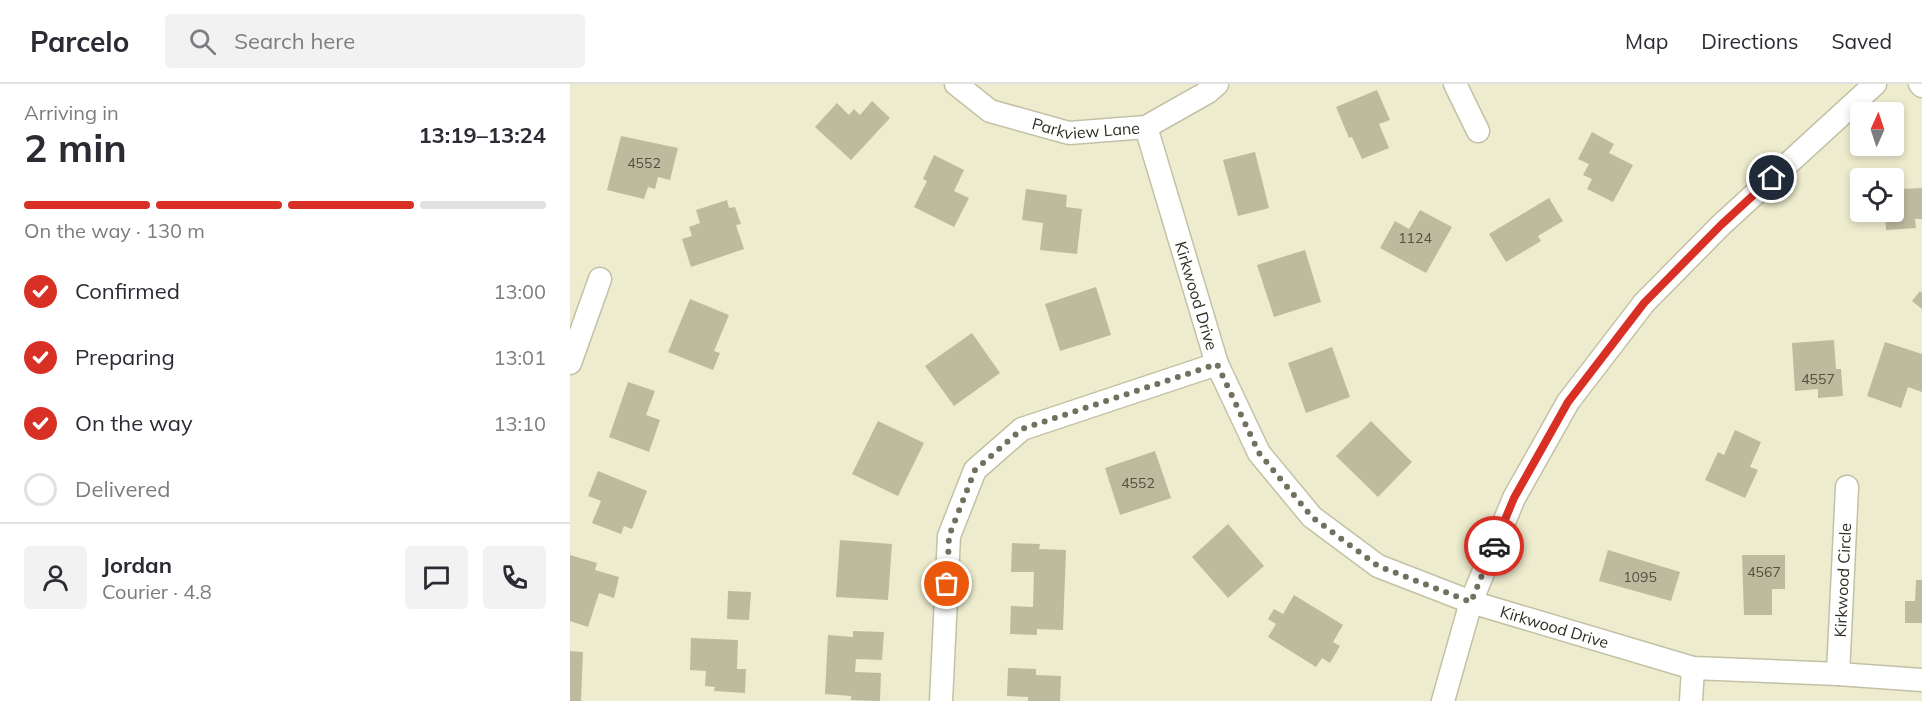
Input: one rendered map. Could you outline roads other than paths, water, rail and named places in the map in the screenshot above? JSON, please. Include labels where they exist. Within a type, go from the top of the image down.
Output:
[{"type":"street","name":"Parkview Lane","points":[[956,84],[990,111],[1069,133],[1146,127],[1208,92],[1217,84]]},
{"type":"street","points":[[1455,84],[1478,132]]},
{"type":"street","points":[[1443,701],[1471,602],[1514,498],[1568,402],[1644,303],[1721,225],[1875,84]]},
{"type":"street","name":"Kirkwood Drive","points":[[1146,127],[1217,364],[1259,453],[1312,517],[1378,566],[1471,602],[1693,668],[1922,680]]},
{"type":"street","points":[[570,363],[600,279]]},
{"type":"street","points":[[941,701],[949,536],[975,470],[1022,429],[1217,364]]},
{"type":"street","name":"Kirkwood Circle","points":[[1838,674],[1847,487]]},
{"type":"street","points":[[1691,701],[1693,668]]}]
